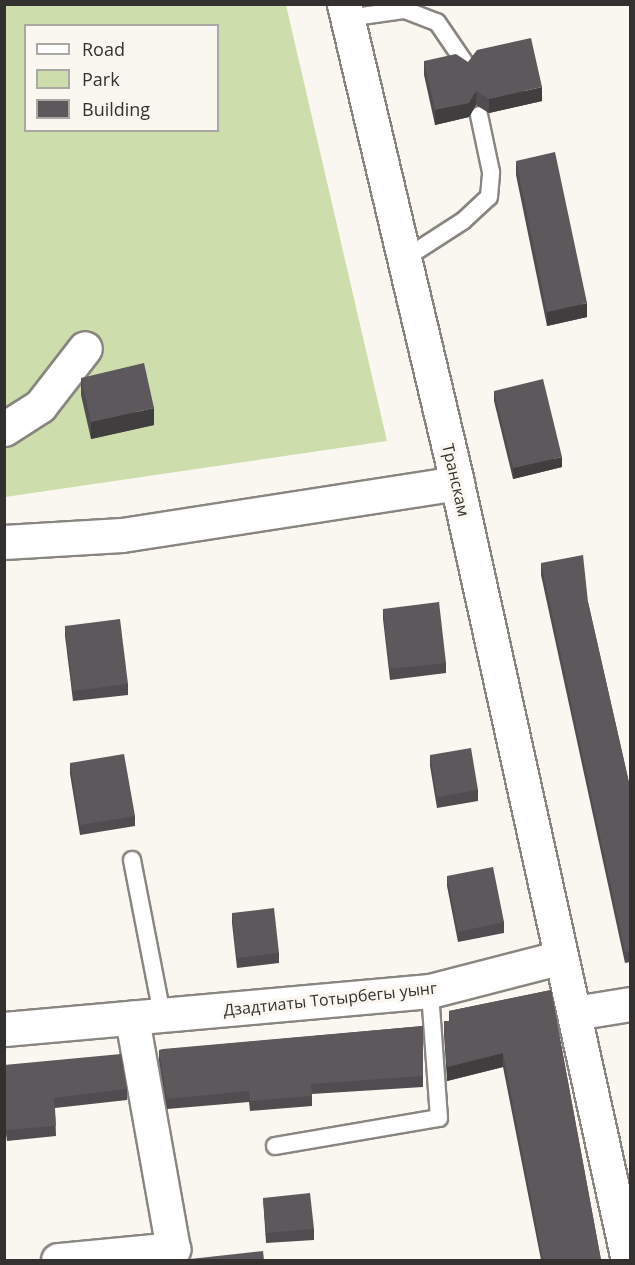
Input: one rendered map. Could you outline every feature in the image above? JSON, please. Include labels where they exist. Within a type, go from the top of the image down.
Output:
[{"type":"main road","name":"Транскам","points":[[345,11],[457,483],[628,1260]]},
{"type":"main road","points":[[4,429],[40,406],[85,348]]},
{"type":"main road","points":[[4,542],[122,535],[457,483]]},
{"type":"main road","name":"Дзадтиаты Тотырбегы уынг","points":[[4,1029],[430,991],[561,957]]},
{"type":"main road","points":[[575,1013],[630,1004]]},
{"type":"main road","points":[[58,1260],[173,1249],[147,1017]]},
{"type":"lane","points":[[345,11],[405,10],[437,22],[467,66]]},
{"type":"lane","points":[[404,259],[463,221],[489,196],[490,172],[479,115]]},
{"type":"lane","points":[[132,860],[147,1017]]},
{"type":"lane","points":[[275,1146],[439,1118],[430,991]]},
{"type":"green space","points":[[4,5],[286,5],[387,441],[5,497]]},
{"type":"building","points":[[531,38],[542,87],[489,99],[476,91],[469,103],[435,110],[424,61],[456,54],[468,62],[477,50]]},
{"type":"building","points":[[555,152],[587,303],[547,312],[516,161]]},
{"type":"building","points":[[144,363],[154,408],[91,422],[81,378]]},
{"type":"building","points":[[543,379],[562,457],[513,468],[494,391]]},
{"type":"building","points":[[583,555],[588,602],[630,787],[630,951],[625,952],[541,563]]},
{"type":"building","points":[[439,602],[446,663],[390,669],[383,609]]},
{"type":"building","points":[[120,619],[128,684],[73,691],[65,626]]},
{"type":"building","points":[[471,748],[478,790],[437,797],[430,755]]},
{"type":"building","points":[[124,754],[135,816],[80,825],[70,763]]},
{"type":"building","points":[[493,867],[504,922],[458,932],[447,876]]},
{"type":"building","points":[[274,908],[279,953],[237,958],[232,913]]},
{"type":"building","points":[[551,990],[601,1260],[543,1260],[503,1053],[447,1067],[444,1021],[450,1021],[449,1011]]},
{"type":"building","points":[[423,1026],[423,1076],[311,1084],[312,1096],[250,1101],[249,1091],[167,1099],[159,1050]]},
{"type":"building","points":[[121,1054],[127,1089],[54,1098],[56,1126],[7,1130],[4,1110],[4,1065]]},
{"type":"building","points":[[310,1193],[314,1229],[266,1233],[263,1198]]},
{"type":"building","points":[[263,1251],[264,1260],[181,1260]]}]
